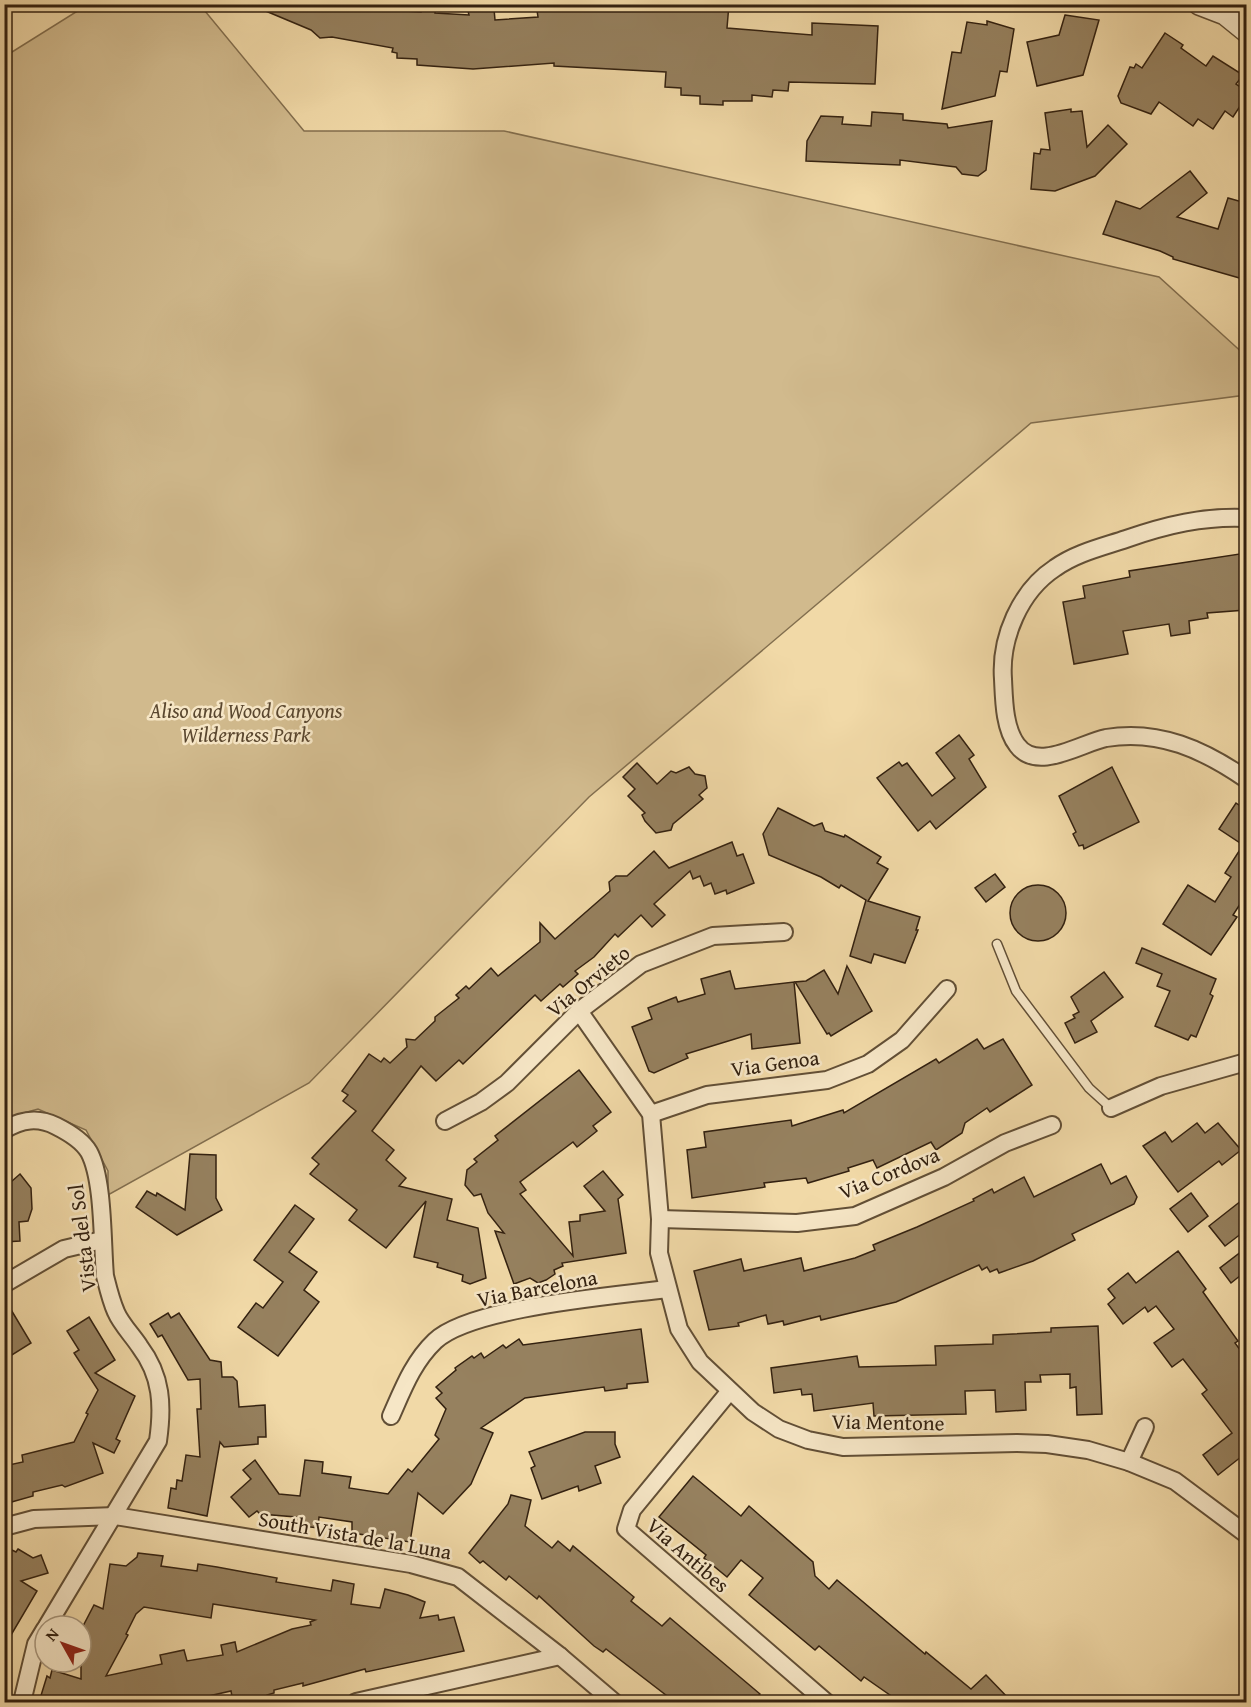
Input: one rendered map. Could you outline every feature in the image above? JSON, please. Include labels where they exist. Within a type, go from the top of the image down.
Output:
[{"type":"street","points":[[1199,4],[1228,9],[1246,31]]},
{"type":"street","points":[[1246,518],[1191,520],[1107,545],[1053,568],[1029,594],[1010,628],[1002,671],[1010,729],[1017,746],[1032,756],[1047,756],[1107,738],[1149,737],[1202,752],[1246,779]]},
{"type":"street","name":"Via Orvieto","points":[[445,1121],[481,1102],[507,1083],[579,1011],[641,964],[713,936],[784,932]]},
{"type":"street","name":"Via Genoa","points":[[651,1114],[707,1095],[827,1080],[868,1064],[902,1040],[947,989]]},
{"type":"street","points":[[579,1011],[651,1114]]},
{"type":"street","points":[[1112,1108],[1161,1086],[1246,1062]]},
{"type":"street","name":"Via Mentone","points":[[651,1114],[660,1219],[659,1253],[666,1289],[679,1329],[700,1362],[729,1392],[753,1412],[779,1429],[808,1440],[843,1447],[1047,1444],[1088,1450],[1130,1462],[1175,1481],[1246,1534]]},
{"type":"street","name":"Vista del Sol","points":[[4,1130],[28,1119],[45,1121],[71,1133],[88,1150],[97,1172],[105,1276],[117,1314],[150,1359],[160,1387],[162,1414],[158,1441],[55,1614]]},
{"type":"street","name":"Via Cordova","points":[[660,1219],[796,1223],[855,1216],[944,1177],[1005,1143],[1052,1125]]},
{"type":"street","points":[[4,1284],[64,1249],[102,1240]]},
{"type":"street","name":"Via Barcelona","points":[[391,1416],[413,1367],[436,1340],[471,1323],[510,1311],[666,1289]]},
{"type":"street","name":"Via Antibes","points":[[729,1392],[632,1510],[626,1529],[638,1542],[826,1702]]},
{"type":"street","points":[[1130,1462],[1145,1427]]},
{"type":"street","name":"South Vista de la Luna","points":[[4,1527],[34,1519],[115,1516],[411,1564],[458,1577],[560,1656],[614,1702]]},
{"type":"street","name":"Vista del Sol","points":[[22,1702],[33,1656]]},
{"type":"street","points":[[356,1702],[560,1656]]},
{"type":"lane","points":[[997,944],[1022,999],[1089,1088],[1112,1108]]},
{"type":"green space","name":"Aliso and Wood Canyons Wilderness Park","points":[[87,5],[200,5],[304,131],[504,131],[1159,277],[1246,356],[1246,395],[1031,423],[589,797],[309,1083],[108,1195],[108,1171],[86,1130],[38,1109],[5,1118],[4,57]]},
{"type":"building","points":[[249,4],[388,4],[387,10],[421,12],[421,4],[436,4],[435,13],[469,15],[468,11],[494,9],[495,20],[538,17],[536,4],[633,4],[632,7],[710,10],[710,4],[729,4],[727,28],[812,35],[812,23],[878,26],[875,84],[789,82],[788,91],[773,90],[772,97],[752,95],[752,101],[723,101],[723,105],[700,104],[700,96],[681,95],[681,88],[665,87],[666,72],[554,66],[554,63],[473,69],[417,65],[417,59],[397,58],[397,53],[392,52],[393,48],[332,37],[320,38],[311,30]]},
{"type":"building","points":[[1065,15],[1099,20],[1083,75],[1037,86],[1027,42],[1059,35]]},
{"type":"building","points":[[987,21],[1014,29],[1007,72],[1000,71],[995,96],[942,109],[952,52],[961,53],[967,22],[987,25]]},
{"type":"building","points":[[1165,33],[1183,45],[1181,48],[1206,66],[1213,56],[1243,75],[1236,84],[1246,91],[1246,97],[1233,117],[1225,111],[1213,129],[1198,119],[1193,126],[1159,102],[1151,114],[1121,103],[1118,96],[1130,67],[1134,68],[1136,64],[1142,68]]},
{"type":"building","points":[[1071,109],[1071,112],[1082,111],[1087,147],[1108,125],[1127,144],[1095,176],[1055,191],[1031,189],[1034,153],[1040,154],[1041,149],[1050,150],[1045,113]]},
{"type":"building","points":[[872,112],[903,114],[903,120],[947,124],[948,128],[992,121],[986,170],[978,176],[962,174],[956,167],[900,160],[900,165],[806,161],[807,141],[821,116],[843,117],[842,124],[871,126]]},
{"type":"building","points":[[1190,171],[1207,193],[1177,217],[1218,229],[1228,198],[1246,203],[1246,235],[1241,253],[1246,254],[1243,279],[1173,259],[1160,251],[1103,234],[1116,201],[1140,209]]},
{"type":"building","points":[[1246,553],[1246,610],[1207,613],[1208,618],[1189,621],[1190,633],[1171,636],[1169,624],[1123,631],[1128,654],[1074,664],[1063,602],[1085,598],[1083,586],[1130,577],[1129,571]]},
{"type":"building","points":[[959,735],[974,755],[969,759],[986,787],[936,829],[930,821],[918,831],[877,778],[899,762],[902,766],[907,763],[932,796],[955,778],[936,753]]},
{"type":"building","points":[[637,763],[657,784],[671,771],[676,773],[689,767],[695,774],[705,776],[707,788],[699,795],[703,799],[673,824],[671,830],[656,833],[645,821],[642,815],[645,813],[628,796],[635,789],[623,777]]},
{"type":"building","points":[[1112,767],[1139,822],[1084,849],[1083,845],[1079,846],[1073,834],[1076,832],[1059,796]]},
{"type":"building","points":[[1236,803],[1246,810],[1246,895],[1233,915],[1237,917],[1211,955],[1163,924],[1188,885],[1215,902],[1231,877],[1225,873],[1243,845],[1219,829]]},
{"type":"building","points":[[778,808],[814,826],[822,823],[825,831],[844,837],[845,835],[881,857],[877,863],[888,869],[868,901],[920,917],[916,930],[918,930],[905,963],[874,954],[871,963],[850,956],[866,900],[841,885],[839,888],[821,877],[769,855],[763,834]]},
{"type":"building","points":[[732,842],[737,856],[743,854],[754,883],[727,894],[726,890],[715,894],[711,883],[704,886],[700,876],[693,879],[690,871],[654,904],[665,915],[652,927],[641,915],[618,937],[615,934],[594,957],[575,971],[578,974],[563,987],[560,984],[541,1001],[535,995],[463,1064],[459,1060],[436,1081],[421,1066],[372,1131],[394,1150],[386,1160],[406,1178],[399,1186],[452,1199],[447,1220],[478,1228],[486,1278],[470,1284],[462,1281],[463,1275],[437,1267],[438,1263],[414,1257],[426,1201],[386,1248],[349,1220],[357,1210],[310,1174],[319,1164],[312,1158],[356,1111],[343,1101],[348,1095],[342,1091],[369,1054],[381,1062],[384,1058],[390,1063],[407,1047],[406,1039],[415,1040],[435,1021],[435,1017],[459,998],[456,995],[466,986],[469,989],[491,968],[498,976],[540,942],[540,923],[555,939],[610,891],[609,882],[616,876],[627,876],[654,851],[669,868]]},
{"type":"building","points":[[995,874],[1005,887],[986,902],[975,888]]},
{"type":"building","points":[[1038,885],[1053,890],[1061,898],[1066,913],[1061,928],[1053,936],[1038,941],[1023,936],[1015,928],[1010,913],[1015,898],[1023,890]]},
{"type":"building","points":[[1142,948],[1216,979],[1210,994],[1213,996],[1196,1037],[1191,1035],[1188,1040],[1155,1026],[1170,991],[1157,986],[1162,974],[1136,963]]},
{"type":"building","points":[[847,966],[872,1011],[831,1036],[827,1034],[795,982],[806,981],[824,970],[838,994]]},
{"type":"building","points":[[730,971],[735,989],[794,982],[800,1043],[752,1049],[751,1034],[686,1054],[688,1058],[654,1073],[649,1071],[632,1027],[652,1019],[648,1008],[676,997],[678,1002],[705,994],[701,979]]},
{"type":"building","points":[[1104,972],[1123,997],[1091,1021],[1097,1032],[1075,1043],[1065,1023],[1075,1018],[1073,1015],[1079,1012],[1071,997]]},
{"type":"building","points":[[977,1039],[984,1049],[1003,1039],[1032,1085],[990,1112],[987,1108],[965,1123],[962,1133],[936,1150],[931,1142],[877,1168],[873,1160],[848,1168],[849,1171],[808,1183],[806,1178],[764,1183],[765,1187],[692,1198],[687,1150],[706,1147],[704,1132],[791,1120],[792,1126],[843,1110],[844,1113],[936,1059],[939,1063]]},
{"type":"building","points":[[579,1070],[611,1112],[593,1126],[597,1131],[577,1147],[573,1142],[520,1182],[526,1190],[520,1194],[573,1256],[569,1222],[580,1221],[580,1215],[605,1211],[584,1186],[603,1171],[623,1195],[618,1199],[626,1253],[562,1263],[563,1266],[554,1270],[555,1274],[546,1280],[538,1283],[530,1278],[514,1284],[495,1231],[504,1233],[488,1213],[481,1194],[474,1196],[465,1185],[467,1170],[477,1162],[474,1159],[498,1140],[495,1136]]},
{"type":"building","points":[[1197,1123],[1205,1133],[1218,1123],[1241,1150],[1222,1165],[1219,1161],[1178,1192],[1143,1146],[1165,1132],[1172,1142]]},
{"type":"building","points":[[190,1154],[216,1155],[216,1198],[222,1210],[177,1235],[136,1207],[147,1191],[156,1196],[157,1193],[185,1210]]},
{"type":"building","points":[[1101,1164],[1111,1184],[1126,1176],[1137,1197],[1134,1204],[1072,1234],[1075,1240],[1033,1261],[999,1273],[997,1269],[990,1272],[987,1267],[982,1270],[979,1265],[896,1302],[821,1320],[820,1316],[784,1325],[783,1321],[768,1324],[766,1315],[738,1323],[739,1326],[709,1330],[694,1271],[741,1259],[744,1271],[801,1258],[804,1271],[855,1258],[875,1250],[873,1245],[974,1201],[973,1199],[992,1189],[994,1193],[1024,1177],[1034,1197]]},
{"type":"building","points":[[20,1174],[31,1188],[32,1209],[28,1221],[19,1222],[20,1241],[4,1242],[4,1181],[12,1181]]},
{"type":"building","points":[[1191,1193],[1208,1216],[1188,1232],[1170,1209]]},
{"type":"building","points":[[1246,1197],[1246,1230],[1225,1246],[1209,1226]]},
{"type":"building","points":[[295,1205],[314,1219],[289,1252],[317,1272],[304,1290],[319,1302],[278,1356],[238,1327],[256,1303],[263,1308],[283,1282],[254,1260]]},
{"type":"building","points":[[1246,1248],[1246,1271],[1231,1283],[1220,1268]]},
{"type":"building","points":[[1178,1251],[1206,1289],[1203,1292],[1238,1341],[1235,1343],[1246,1358],[1246,1453],[1218,1475],[1203,1455],[1232,1433],[1202,1394],[1207,1390],[1183,1359],[1172,1367],[1154,1343],[1174,1329],[1156,1306],[1148,1312],[1145,1307],[1123,1324],[1108,1304],[1115,1298],[1108,1289],[1128,1273],[1136,1283]]},
{"type":"building","points":[[4,1298],[31,1343],[4,1360]]},
{"type":"building","points":[[168,1313],[171,1318],[179,1313],[210,1360],[221,1362],[222,1377],[233,1377],[237,1381],[239,1407],[265,1405],[266,1437],[258,1437],[258,1444],[224,1447],[220,1442],[207,1516],[168,1508],[171,1488],[176,1489],[177,1480],[182,1481],[186,1455],[200,1457],[197,1409],[201,1409],[200,1379],[188,1380],[162,1335],[158,1337],[150,1324]]},
{"type":"building","points":[[89,1317],[115,1360],[95,1373],[135,1396],[116,1439],[120,1441],[114,1453],[93,1443],[103,1473],[65,1487],[62,1485],[33,1492],[33,1496],[8,1503],[4,1466],[23,1462],[22,1455],[74,1442],[88,1414],[86,1413],[98,1390],[74,1353],[79,1350],[67,1331]]},
{"type":"building","points":[[1098,1326],[1102,1414],[1077,1415],[1076,1387],[1070,1388],[1070,1374],[1040,1375],[1041,1382],[1025,1382],[1026,1410],[996,1412],[995,1390],[965,1391],[966,1414],[874,1416],[873,1403],[814,1411],[812,1394],[802,1395],[801,1389],[774,1393],[771,1368],[857,1356],[859,1367],[936,1365],[935,1346],[993,1344],[993,1335],[1051,1332],[1051,1328]]},
{"type":"building","points":[[641,1329],[648,1382],[627,1384],[627,1388],[605,1391],[604,1387],[525,1398],[481,1428],[493,1433],[471,1484],[443,1514],[418,1493],[410,1542],[378,1537],[377,1548],[365,1546],[365,1535],[352,1533],[352,1522],[319,1517],[318,1528],[295,1525],[296,1517],[260,1514],[257,1511],[249,1517],[231,1497],[251,1479],[243,1470],[255,1460],[279,1494],[300,1496],[305,1460],[323,1462],[322,1473],[351,1477],[349,1488],[388,1494],[408,1469],[412,1472],[439,1439],[435,1435],[446,1409],[436,1398],[442,1393],[436,1387],[456,1370],[455,1368],[472,1356],[474,1358],[481,1353],[484,1358],[503,1345],[506,1348],[519,1339],[523,1345]]},
{"type":"building","points":[[585,1432],[615,1432],[615,1444],[620,1457],[595,1466],[601,1483],[579,1491],[578,1486],[542,1499],[531,1468],[535,1466],[529,1452]]},
{"type":"building","points":[[693,1476],[741,1516],[749,1506],[813,1562],[815,1576],[829,1589],[837,1580],[925,1654],[926,1652],[971,1689],[986,1675],[1012,1702],[900,1702],[864,1677],[861,1681],[819,1646],[815,1650],[749,1595],[763,1578],[741,1560],[727,1577],[704,1558],[706,1555],[659,1517]]},
{"type":"building","points":[[511,1495],[531,1500],[525,1526],[552,1548],[558,1541],[570,1551],[573,1546],[634,1597],[631,1601],[662,1626],[670,1618],[760,1694],[753,1702],[675,1702],[606,1649],[603,1652],[594,1646],[539,1596],[537,1599],[509,1576],[506,1580],[483,1561],[480,1563],[469,1553],[508,1504]]},
{"type":"building","points":[[18,1549],[33,1558],[41,1555],[48,1573],[21,1581],[37,1591],[4,1647],[4,1563],[12,1550],[16,1552]]},
{"type":"building","points":[[138,1553],[163,1556],[161,1566],[197,1571],[198,1564],[277,1578],[276,1582],[331,1591],[333,1580],[354,1584],[351,1604],[380,1608],[385,1589],[425,1602],[420,1618],[438,1615],[439,1620],[454,1617],[464,1651],[366,1672],[365,1669],[303,1686],[303,1683],[274,1690],[274,1693],[267,1697],[245,1702],[233,1702],[231,1691],[200,1698],[197,1702],[192,1700],[179,1702],[39,1702],[47,1676],[50,1678],[51,1674],[65,1674],[81,1679],[81,1674],[93,1674],[93,1614],[89,1614],[94,1605],[103,1609],[110,1564],[126,1566],[137,1557]],"holes":[[[213,1604],[315,1620],[310,1622],[311,1625],[292,1629],[237,1652],[235,1642],[221,1645],[223,1655],[187,1661],[184,1650],[160,1655],[162,1664],[106,1676],[128,1635],[126,1634],[136,1614],[144,1607],[211,1618]]]}]
